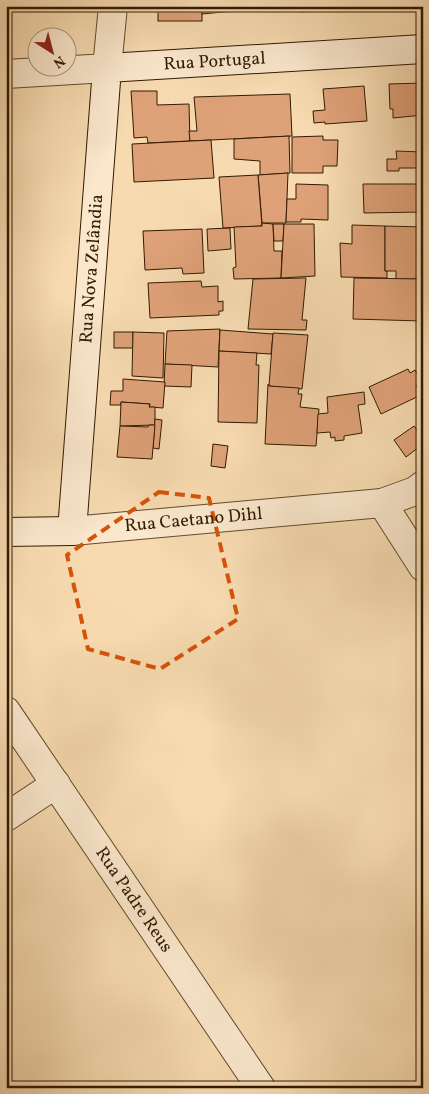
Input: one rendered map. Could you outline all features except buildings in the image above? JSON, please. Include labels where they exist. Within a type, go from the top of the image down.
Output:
[{"type":"street","name":"Rua Nova Zelândia","points":[[72,531],[113,6]]},
{"type":"street","name":"Rua Portugal","points":[[6,74],[423,49]]},
{"type":"street","name":"Rua Caetano Dihl","points":[[6,532],[72,531],[382,503],[415,491],[423,485]]},
{"type":"street","points":[[382,503],[423,567]]},
{"type":"street","name":"Rua Padre Reus","points":[[6,711],[261,1088]]},
{"type":"street","points":[[6,817],[56,784]]},
{"type":"highlighted area","points":[[159,492],[209,498],[238,619],[160,669],[88,649],[67,555]]}]
